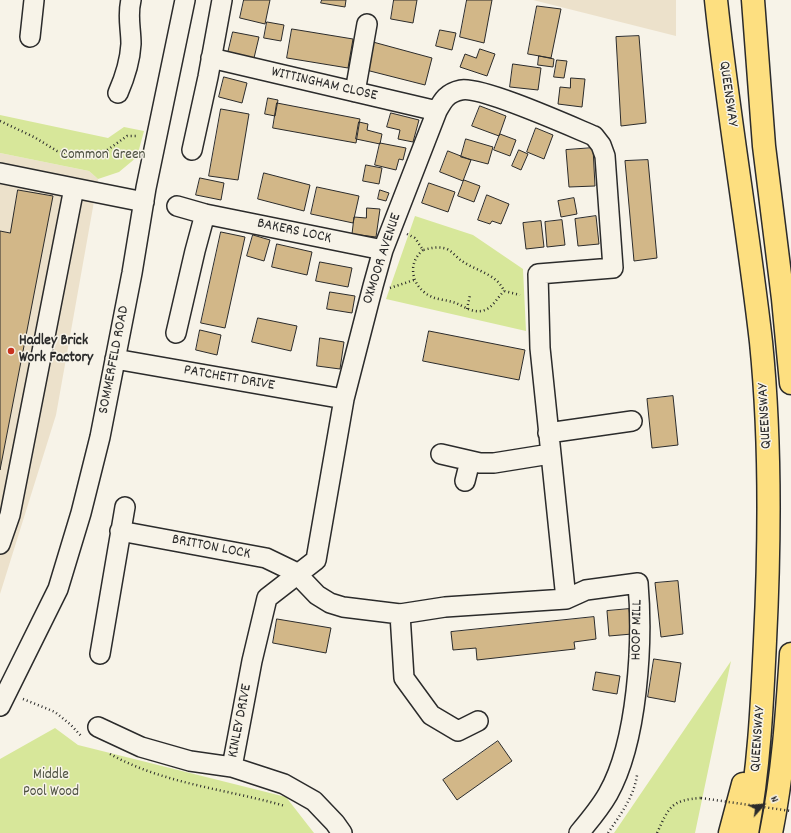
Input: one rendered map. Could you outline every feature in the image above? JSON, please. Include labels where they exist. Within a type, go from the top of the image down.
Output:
[{"type":"highway","name":"QUEENSWAY","points":[[716,0],[761,343],[768,435],[769,548],[755,789],[747,833]]},
{"type":"highway","name":"QUEENSWAY","points":[[753,0],[764,146],[783,299],[791,383]]},
{"type":"highway","name":"QUEENSWAY","points":[[771,833],[785,804],[791,654]]},
{"type":"highway","points":[[730,833],[760,709]]},
{"type":"highway","points":[[776,833],[785,804]]},
{"type":"street","points":[[30,37],[34,0]]},
{"type":"street","points":[[118,93],[127,71],[131,44],[128,12],[131,0]]},
{"type":"street","name":"SOMMERFELD ROAD","points":[[0,706],[58,589],[83,506],[100,437],[144,202],[185,0]]},
{"type":"street","points":[[192,150],[222,0]]},
{"type":"street","points":[[355,92],[367,24]]},
{"type":"street","name":"WITTINGHAM CLOSE","points":[[211,60],[437,111]]},
{"type":"street","name":"OXMOOR AVENUE","points":[[299,575],[316,560],[344,399],[383,250],[437,111],[444,97],[462,90],[492,96],[594,136],[601,145],[605,156],[613,268],[538,274],[540,301]]},
{"type":"street","points":[[0,173],[144,202]]},
{"type":"street","points":[[0,544],[10,515],[74,188]]},
{"type":"street","name":"BAKERS LOCK","points":[[177,206],[205,214],[383,250]]},
{"type":"street","points":[[176,333],[205,214]]},
{"type":"street","points":[[540,301],[540,348],[566,599]]},
{"type":"street","name":"PATCHETT DRIVE","points":[[115,359],[344,399]]},
{"type":"street","points":[[548,433],[632,421]]},
{"type":"street","points":[[441,454],[470,461],[494,463],[513,462],[550,454]]},
{"type":"street","points":[[465,481],[470,461]]},
{"type":"street","points":[[100,654],[116,552],[125,507]]},
{"type":"street","name":"BRITTON LOCK","points":[[120,531],[266,558],[281,564],[299,575]]},
{"type":"street","name":"HOOP MILL","points":[[299,575],[317,595],[330,603],[342,607],[400,614],[445,607],[566,599],[586,590],[638,583],[641,619],[639,651],[632,720],[622,763],[609,793],[579,833]]},
{"type":"street","name":"KINLEY DRIVE","points":[[98,727],[141,747],[190,761],[232,767],[252,661],[267,598],[282,584],[299,575]]},
{"type":"street","points":[[400,614],[404,678],[431,716],[458,731],[478,721]]},
{"type":"street","points":[[232,767],[284,784],[314,801],[335,823],[342,833]]},
{"type":"path","points":[[0,121],[34,136],[57,151],[79,156],[106,150],[127,136],[141,136]]},
{"type":"path","points":[[392,227],[415,238],[423,250]]},
{"type":"path","points":[[431,247],[447,249],[461,261],[489,275],[502,285],[504,291],[492,306],[484,310],[475,311],[467,309],[455,303],[430,296],[416,284],[412,274],[412,265],[417,254],[423,250],[431,247]]},
{"type":"path","points":[[504,291],[540,301]]},
{"type":"path","points":[[467,309],[470,295]]},
{"type":"path","points":[[657,833],[669,808],[684,799],[701,798],[785,804]]},
{"type":"shaded area","points":[[533,0],[676,0],[676,36]]},
{"type":"shaded area","points":[[0,153],[89,171],[98,179],[56,415],[0,594]]},
{"type":"green space","name":"Common Green","points":[[0,115],[108,138],[124,127],[144,131],[137,157],[119,172],[98,179],[89,171],[0,153]]},
{"type":"green space","points":[[415,216],[473,235],[523,269],[526,331],[386,299]]},
{"type":"green space","points":[[731,661],[695,833],[614,833]]},
{"type":"green space","name":"Middle Pool Wood","points":[[55,728],[78,745],[286,797],[314,833],[0,833],[0,759]]},
{"type":"building","points":[[244,0],[270,0],[265,24],[240,18]]},
{"type":"building","points":[[322,0],[346,0],[345,7],[321,3]]},
{"type":"building","points":[[394,0],[417,0],[413,23],[391,19]]},
{"type":"building","points":[[467,0],[492,0],[484,43],[460,37]]},
{"type":"building","points":[[537,6],[561,9],[551,58],[528,54]]},
{"type":"building","points":[[267,22],[284,25],[281,41],[264,38]]},
{"type":"building","points":[[292,29],[353,39],[348,68],[287,58]]},
{"type":"building","points":[[440,30],[456,33],[452,50],[436,46]]},
{"type":"building","points":[[233,32],[259,37],[254,58],[228,53]]},
{"type":"building","points":[[639,36],[646,123],[621,126],[616,37]]},
{"type":"building","points":[[373,42],[432,58],[425,85],[366,70]]},
{"type":"building","points":[[480,49],[495,54],[487,76],[460,67],[465,54],[476,58]]},
{"type":"building","points":[[539,56],[554,59],[553,67],[538,65]]},
{"type":"building","points":[[557,60],[567,61],[564,78],[554,77]]},
{"type":"building","points":[[513,64],[541,68],[538,90],[510,87]]},
{"type":"building","points":[[224,77],[247,83],[242,103],[219,97]]},
{"type":"building","points":[[571,78],[585,79],[582,107],[558,104],[560,87],[570,88]]},
{"type":"building","points":[[268,98],[278,100],[275,116],[265,114]]},
{"type":"building","points":[[277,103],[360,119],[356,143],[273,128]]},
{"type":"building","points":[[480,106],[506,116],[499,136],[472,126]]},
{"type":"building","points":[[221,109],[249,114],[238,180],[209,176]]},
{"type":"building","points":[[391,113],[419,120],[413,142],[398,139],[400,130],[387,127]]},
{"type":"building","points":[[359,122],[368,124],[367,130],[382,134],[380,144],[356,139]]},
{"type":"building","points":[[536,128],[553,135],[544,159],[527,152]]},
{"type":"building","points":[[500,134],[516,140],[510,156],[494,150]]},
{"type":"building","points":[[466,139],[493,147],[488,164],[461,157]]},
{"type":"building","points":[[380,143],[406,148],[403,160],[399,159],[396,170],[375,165]]},
{"type":"building","points":[[593,148],[595,186],[569,187],[566,150]]},
{"type":"building","points":[[519,150],[528,154],[521,170],[512,166]]},
{"type":"building","points":[[448,151],[471,160],[463,181],[440,172]]},
{"type":"building","points":[[648,160],[657,258],[634,261],[625,161]]},
{"type":"building","points":[[366,165],[382,168],[379,184],[363,181]]},
{"type":"building","points":[[264,173],[310,185],[304,211],[258,199]]},
{"type":"building","points":[[200,178],[224,183],[221,200],[196,195]]},
{"type":"building","points":[[464,180],[480,186],[474,202],[458,196]]},
{"type":"building","points":[[429,183],[455,192],[448,212],[422,203]]},
{"type":"building","points":[[317,187],[359,196],[353,223],[311,214]]},
{"type":"building","name":"Hadley Brick Work Factory","points":[[18,190],[53,196],[0,470],[0,231],[10,233]]},
{"type":"building","points":[[380,190],[389,193],[386,201],[378,199]]},
{"type":"building","points":[[487,195],[509,204],[501,224],[492,221],[490,224],[478,220]]},
{"type":"building","points":[[574,198],[577,214],[561,217],[558,201]]},
{"type":"building","points":[[367,208],[380,209],[376,237],[352,234],[354,217],[366,218]]},
{"type":"building","points":[[596,216],[599,244],[578,246],[575,219]]},
{"type":"building","points":[[562,220],[565,245],[547,247],[545,222]]},
{"type":"building","points":[[541,221],[544,247],[526,249],[523,223]]},
{"type":"building","points":[[221,232],[245,237],[225,328],[201,323]]},
{"type":"building","points":[[253,235],[270,240],[264,261],[247,256]]},
{"type":"building","points":[[277,244],[312,252],[307,275],[272,267]]},
{"type":"building","points":[[320,262],[352,268],[348,287],[316,281]]},
{"type":"building","points":[[330,292],[355,296],[352,313],[327,309]]},
{"type":"building","points":[[258,318],[297,326],[291,351],[252,342]]},
{"type":"building","points":[[200,330],[221,335],[217,355],[196,350]]},
{"type":"building","points":[[429,331],[525,350],[519,380],[423,361]]},
{"type":"building","points":[[320,338],[344,342],[340,369],[317,366]]},
{"type":"building","points":[[673,396],[678,445],[652,448],[647,399]]},
{"type":"building","points":[[678,581],[683,634],[661,637],[655,583]]},
{"type":"building","points":[[629,609],[632,634],[609,636],[607,611]]},
{"type":"building","points":[[594,617],[596,639],[574,642],[575,649],[477,660],[476,648],[453,650],[451,632]]},
{"type":"building","points":[[277,619],[331,628],[326,653],[273,643]]},
{"type":"building","points":[[654,659],[681,663],[675,702],[648,697]]},
{"type":"building","points":[[596,672],[620,676],[617,694],[593,690]]},
{"type":"building","points":[[498,741],[512,761],[457,800],[443,780]]},
{"type":"place","name":"Hadley Brick Work Factory","points":[[11,351]]}]
